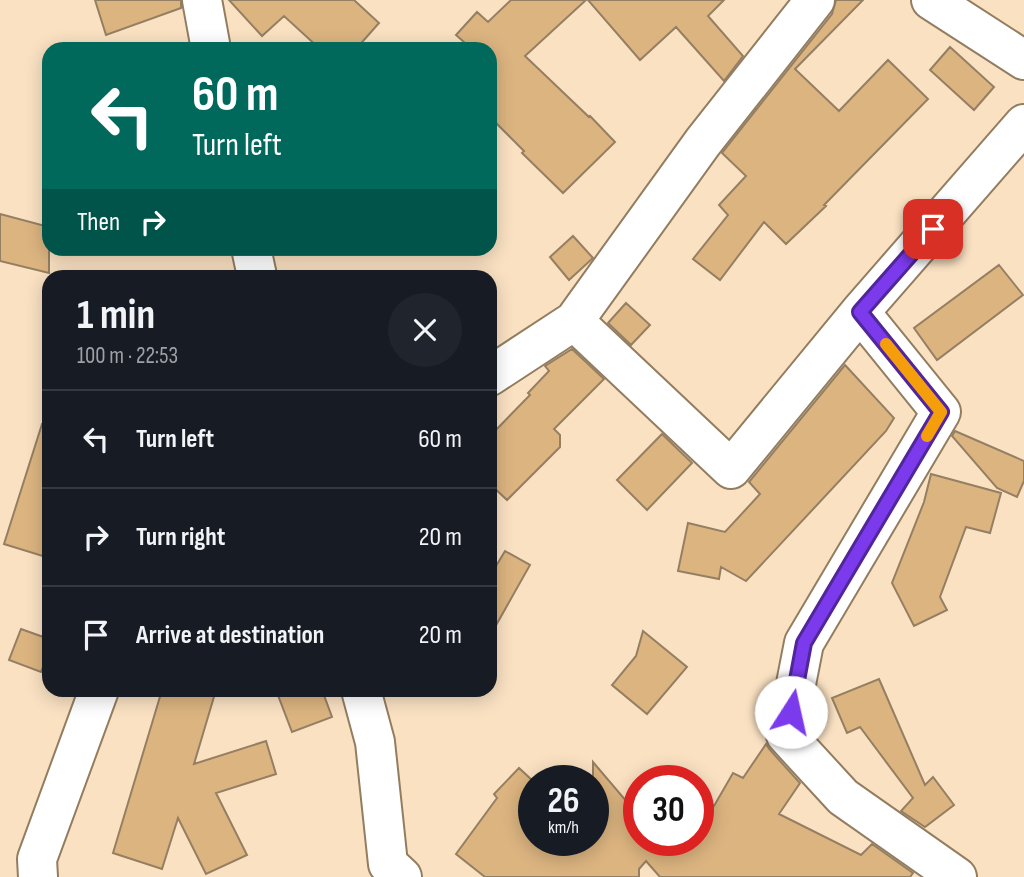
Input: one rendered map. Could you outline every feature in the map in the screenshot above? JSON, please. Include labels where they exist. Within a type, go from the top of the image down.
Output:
[{"type":"street","points":[[497,371],[574,321],[703,142],[815,0]]},
{"type":"street","points":[[931,0],[1024,60]]},
{"type":"street","points":[[202,1],[210,42]]},
{"type":"street","points":[[574,321],[732,468],[860,312],[1024,124]]},
{"type":"street","points":[[860,312],[941,412],[804,643],[786,735],[843,797],[957,877]]},
{"type":"street","points":[[38,877],[37,859],[96,697]]},
{"type":"street","points":[[363,697],[374,742],[388,864],[402,877]]},
{"type":"building","points":[[95,0],[181,0],[181,8],[106,35]]},
{"type":"building","points":[[229,0],[354,0],[379,23],[362,42],[312,42],[284,16],[262,36]]},
{"type":"building","points":[[511,0],[586,0],[525,56],[615,142],[563,193],[497,124],[497,42],[464,42],[456,35],[477,12],[488,22]]},
{"type":"building","points":[[588,0],[724,0],[708,16],[743,56],[724,81],[676,27],[640,60]]},
{"type":"building","points":[[836,0],[863,0],[795,69],[839,111],[888,60],[928,99],[786,244],[764,222],[720,280],[693,259],[728,215],[719,205],[746,176],[722,153],[832,14]]},
{"type":"building","points":[[950,47],[994,87],[974,110],[930,70]]},
{"type":"building","points":[[0,214],[42,225],[42,256],[49,256],[49,270],[42,271],[0,261]]},
{"type":"building","points":[[573,236],[593,258],[569,280],[550,257]]},
{"type":"building","points":[[999,265],[1023,295],[937,360],[914,328]]},
{"type":"building","points":[[626,303],[650,325],[631,345],[608,323]]},
{"type":"building","points":[[572,349],[604,379],[554,429],[560,435],[560,447],[507,500],[497,491],[497,429],[549,371],[545,366]]},
{"type":"building","points":[[845,365],[894,418],[886,431],[746,581],[721,567],[719,579],[678,571],[688,523],[725,532],[760,494],[749,482]]},
{"type":"building","points":[[42,424],[42,556],[4,544]]},
{"type":"building","points":[[955,431],[1024,461],[1024,481],[1017,497],[997,488],[952,436]]},
{"type":"building","points":[[662,434],[692,463],[647,510],[617,480]]},
{"type":"building","points":[[931,474],[1001,493],[990,533],[966,527],[940,597],[947,610],[914,626],[892,583],[924,502]]},
{"type":"building","points":[[505,551],[530,565],[497,624],[497,564]]},
{"type":"building","points":[[21,629],[42,636],[41,672],[9,660]]},
{"type":"building","points":[[643,631],[687,667],[647,714],[612,685],[636,656]]},
{"type":"building","points":[[879,679],[925,785],[933,777],[954,805],[925,827],[901,811],[913,798],[860,727],[847,733],[832,698]]},
{"type":"building","points":[[160,697],[214,697],[194,764],[266,741],[276,774],[216,793],[247,855],[206,874],[178,818],[162,869],[113,853]]},
{"type":"building","points":[[279,697],[325,697],[332,717],[292,732]]},
{"type":"building","points":[[766,744],[800,783],[779,814],[861,855],[872,844],[913,873],[910,877],[660,877],[646,861],[639,869],[639,877],[485,877],[456,854],[497,798],[494,794],[518,769],[518,856],[609,856],[609,781],[623,797],[623,856],[714,856],[714,806],[733,773],[743,778]]},
{"type":"slow traffic","points":[[886,344],[941,412],[927,436]]},
{"type":"route","points":[[791,712],[804,643],[941,412],[860,312],[933,229]]}]
